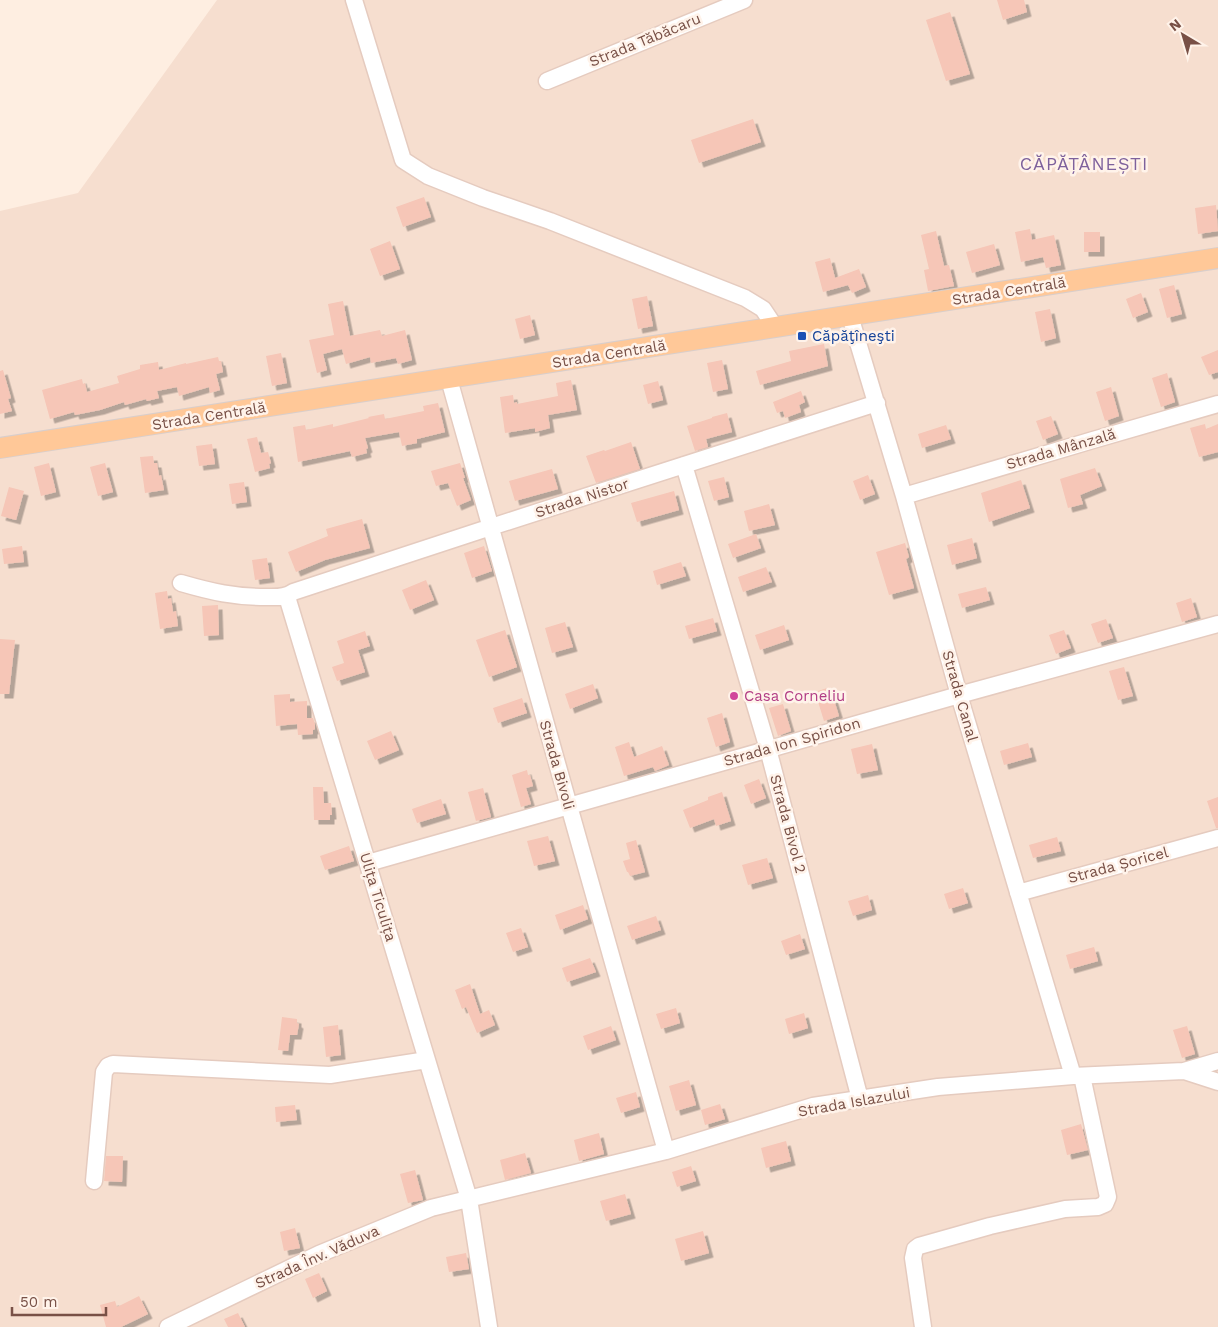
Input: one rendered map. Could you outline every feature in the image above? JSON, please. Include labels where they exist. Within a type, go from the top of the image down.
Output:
[{"type":"main road","name":"Strada Centrală","points":[[0,448],[1218,258]]},
{"type":"street","points":[[354,0],[403,160],[428,176],[483,198],[550,221],[744,298],[762,309],[775,328]]},
{"type":"street","name":"Strada Tăbăcaru","points":[[547,81],[716,5],[744,0]]},
{"type":"street","name":"Strada Canal","points":[[850,316],[877,403],[959,694],[1018,892],[1078,1076],[1108,1197],[1105,1204],[1098,1207],[1065,1208],[919,1246],[915,1249],[914,1258],[923,1327]]},
{"type":"street","name":"Strada Bivoli","points":[[449,379],[666,1151]]},
{"type":"street","name":"Strada Nistor","points":[[289,596],[293,592],[877,403]]},
{"type":"street","name":"Strada Mânzală","points":[[904,496],[1218,404]]},
{"type":"street","name":"Strada Bivol 2","points":[[684,465],[768,749],[860,1099]]},
{"type":"street","points":[[181,583],[226,595],[246,597],[289,596]]},
{"type":"street","name":"Ulița Ticulița","points":[[289,596],[288,600],[469,1199],[489,1327]]},
{"type":"street","name":"Strada Ion Spiridon","points":[[368,863],[959,694],[1218,624]]},
{"type":"street","name":"Strada Șoricel","points":[[1018,892],[1218,838]]},
{"type":"street","points":[[94,1181],[104,1072],[108,1066],[113,1064],[330,1075],[427,1060]]},
{"type":"street","points":[[1184,1071],[1218,1061]]},
{"type":"street","name":"Strada Islazului","points":[[469,1199],[666,1151],[813,1106],[938,1087],[1078,1076],[1184,1071],[1218,1082]]},
{"type":"street","name":"Strada Înv. Văduva","points":[[168,1327],[319,1254],[431,1208],[469,1199]]},
{"type":"shaded area","points":[[217,0],[1218,0],[1218,1327],[0,1327],[0,211],[78,193]]},
{"type":"building","points":[[997,0],[1024,0],[1027,12],[1003,20]]},
{"type":"building","points":[[950,12],[970,74],[946,81],[926,20]]},
{"type":"building","points":[[753,119],[761,142],[699,163],[691,140]]},
{"type":"building","points":[[424,197],[431,217],[403,227],[396,207]]},
{"type":"building","points":[[1216,205],[1218,231],[1198,234],[1195,208]]},
{"type":"building","points":[[1030,229],[1032,240],[1054,235],[1061,265],[1046,268],[1043,257],[1021,262],[1015,232]]},
{"type":"building","points":[[936,231],[944,266],[949,265],[954,286],[928,291],[924,270],[929,269],[921,235]]},
{"type":"building","points":[[1084,232],[1100,232],[1100,252],[1084,252]]},
{"type":"building","points":[[390,241],[400,269],[380,276],[370,249]]},
{"type":"building","points":[[994,244],[1000,265],[972,273],[966,252]]},
{"type":"building","points":[[830,258],[835,278],[859,269],[866,287],[852,293],[848,285],[823,292],[815,262]]},
{"type":"building","points":[[1174,285],[1182,314],[1167,318],[1159,289]]},
{"type":"building","points":[[1141,293],[1148,312],[1133,318],[1126,299]]},
{"type":"building","points":[[647,296],[653,326],[638,329],[632,299]]},
{"type":"building","points":[[343,301],[350,336],[380,330],[382,336],[405,330],[412,360],[398,364],[396,358],[371,363],[370,357],[346,364],[342,349],[323,354],[327,370],[317,373],[309,340],[334,335],[328,304]]},
{"type":"building","points":[[1050,309],[1056,338],[1041,342],[1035,312]]},
{"type":"building","points":[[530,315],[535,335],[520,339],[515,319]]},
{"type":"building","points":[[824,344],[828,366],[760,385],[756,371],[791,361],[789,351]]},
{"type":"building","points":[[1218,350],[1218,372],[1209,375],[1201,357]]},
{"type":"building","points":[[281,353],[287,383],[272,386],[266,356]]},
{"type":"building","points":[[218,357],[219,361],[221,361],[223,372],[216,374],[220,390],[210,393],[209,387],[179,396],[177,387],[157,391],[159,398],[147,401],[146,399],[125,405],[124,402],[100,410],[75,415],[74,412],[50,419],[42,390],[82,379],[87,392],[119,383],[117,376],[140,369],[140,365],[158,362],[159,370]]},
{"type":"building","points":[[722,360],[728,389],[713,392],[707,363]]},
{"type":"building","points":[[3,370],[11,398],[8,399],[12,411],[0,414],[0,371]]},
{"type":"building","points":[[1167,373],[1175,402],[1161,407],[1152,378]]},
{"type":"building","points":[[571,380],[577,410],[548,415],[550,428],[535,432],[535,428],[505,433],[500,397],[513,395],[514,403],[517,402],[517,404],[558,396],[556,383]]},
{"type":"building","points":[[658,381],[663,400],[648,404],[643,385]]},
{"type":"building","points":[[1111,387],[1119,416],[1105,421],[1096,392]]},
{"type":"building","points":[[801,391],[805,402],[799,405],[801,412],[785,418],[783,411],[777,413],[773,402]]},
{"type":"building","points":[[438,403],[445,432],[417,439],[417,443],[402,446],[399,432],[365,438],[368,448],[366,449],[367,453],[352,457],[350,451],[298,462],[293,427],[305,425],[306,430],[333,424],[333,427],[384,414],[385,419],[424,411],[423,406]]},
{"type":"building","points":[[727,413],[732,432],[706,439],[708,447],[695,451],[687,426]]},
{"type":"building","points":[[1051,416],[1058,434],[1043,440],[1036,421]]},
{"type":"building","points":[[1205,424],[1206,429],[1218,424],[1218,452],[1199,457],[1190,428]]},
{"type":"building","points":[[946,425],[951,439],[922,448],[918,434]]},
{"type":"building","points":[[257,437],[261,453],[268,452],[271,463],[269,464],[270,468],[255,472],[247,439]]},
{"type":"building","points":[[631,442],[640,469],[596,483],[586,456]]},
{"type":"building","points":[[212,444],[215,464],[199,466],[196,446]]},
{"type":"building","points":[[153,456],[154,463],[157,463],[159,476],[161,475],[164,490],[145,493],[140,457]]},
{"type":"building","points":[[49,463],[56,492],[41,496],[34,467]]},
{"type":"building","points":[[105,463],[113,492],[98,496],[90,467]]},
{"type":"building","points":[[460,463],[471,500],[457,506],[448,483],[436,486],[431,471]]},
{"type":"building","points":[[1095,468],[1102,486],[1080,495],[1083,504],[1068,508],[1060,479]]},
{"type":"building","points":[[552,469],[558,489],[515,501],[509,481]]},
{"type":"building","points":[[868,475],[875,494],[860,500],[853,481]]},
{"type":"building","points":[[724,477],[729,497],[714,501],[708,481]]},
{"type":"building","points":[[1021,480],[1030,508],[989,522],[981,493]]},
{"type":"building","points":[[244,482],[247,502],[232,504],[229,484]]},
{"type":"building","points":[[9,487],[24,491],[16,520],[1,516]]},
{"type":"building","points":[[674,491],[679,510],[637,522],[631,503]]},
{"type":"building","points":[[769,504],[775,525],[749,531],[744,511]]},
{"type":"building","points":[[362,519],[370,548],[325,560],[296,572],[288,552],[328,536],[326,529]]},
{"type":"building","points":[[756,534],[761,548],[733,558],[728,544]]},
{"type":"building","points":[[972,538],[977,558],[952,565],[947,545]]},
{"type":"building","points":[[905,543],[909,557],[906,559],[914,588],[889,595],[876,552]]},
{"type":"building","points":[[22,546],[24,562],[4,564],[2,549]]},
{"type":"building","points":[[484,546],[492,571],[472,578],[464,553]]},
{"type":"building","points":[[267,558],[270,578],[255,580],[252,560]]},
{"type":"building","points":[[681,562],[686,576],[657,585],[653,571]]},
{"type":"building","points":[[766,567],[772,582],[743,592],[738,577]]},
{"type":"building","points":[[426,580],[434,600],[410,610],[402,590]]},
{"type":"building","points":[[986,587],[990,600],[962,608],[958,594]]},
{"type":"building","points":[[167,591],[168,599],[171,598],[173,612],[176,611],[178,626],[160,629],[155,593]]},
{"type":"building","points":[[1191,598],[1197,617],[1182,622],[1176,603]]},
{"type":"building","points":[[218,605],[219,635],[204,636],[202,606]]},
{"type":"building","points":[[713,618],[717,631],[689,639],[685,626]]},
{"type":"building","points":[[1106,619],[1113,638],[1098,643],[1091,624]]},
{"type":"building","points":[[565,622],[573,647],[552,653],[545,628]]},
{"type":"building","points":[[784,625],[789,640],[760,650],[755,635]]},
{"type":"building","points":[[505,630],[517,667],[489,677],[476,640]]},
{"type":"building","points":[[1064,630],[1071,648],[1056,654],[1049,635]]},
{"type":"building","points":[[365,631],[370,646],[358,650],[365,672],[337,681],[332,667],[344,663],[337,641]]},
{"type":"building","points":[[0,639],[15,640],[9,694],[0,694]]},
{"type":"building","points":[[1124,667],[1133,696],[1118,700],[1109,671]]},
{"type":"building","points":[[593,684],[598,698],[570,709],[565,694]]},
{"type":"building","points":[[830,687],[839,716],[824,721],[815,692]]},
{"type":"building","points":[[290,694],[290,702],[307,701],[307,718],[313,718],[315,724],[313,734],[298,735],[297,724],[276,726],[274,695]]},
{"type":"building","points":[[522,698],[527,713],[498,723],[493,708]]},
{"type":"building","points":[[783,704],[791,731],[778,736],[769,708]]},
{"type":"building","points":[[722,713],[730,742],[716,747],[707,718]]},
{"type":"building","points":[[391,731],[399,750],[375,760],[367,741]]},
{"type":"building","points":[[629,742],[634,757],[662,746],[669,765],[655,771],[653,767],[624,776],[615,747]]},
{"type":"building","points":[[1028,743],[1032,757],[1004,765],[1000,751]]},
{"type":"building","points":[[872,744],[878,770],[857,774],[851,749]]},
{"type":"building","points":[[527,770],[533,786],[526,788],[531,804],[521,807],[512,775]]},
{"type":"building","points":[[759,779],[766,798],[751,804],[744,785]]},
{"type":"building","points":[[313,787],[323,787],[324,803],[331,803],[332,815],[330,815],[330,820],[314,820]]},
{"type":"building","points":[[483,788],[491,817],[476,821],[468,792]]},
{"type":"building","points":[[722,792],[731,821],[716,826],[714,819],[690,828],[683,810]]},
{"type":"building","points":[[1218,797],[1218,828],[1216,828],[1207,801]]},
{"type":"building","points":[[441,799],[446,814],[417,823],[412,809]]},
{"type":"building","points":[[548,836],[555,861],[534,866],[527,841]]},
{"type":"building","points":[[1057,837],[1061,851],[1033,858],[1029,845]]},
{"type":"building","points":[[636,840],[645,872],[630,876],[623,861],[630,859],[626,843]]},
{"type":"building","points":[[349,846],[354,861],[325,870],[320,856]]},
{"type":"building","points":[[767,858],[773,878],[748,885],[742,865]]},
{"type":"building","points":[[963,888],[968,903],[949,909],[944,894]]},
{"type":"building","points":[[868,895],[872,910],[853,916],[848,901]]},
{"type":"building","points":[[583,905],[588,919],[560,930],[555,915]]},
{"type":"building","points":[[656,916],[661,930],[632,940],[627,926]]},
{"type":"building","points":[[521,928],[528,947],[513,952],[506,933]]},
{"type":"building","points":[[800,934],[805,949],[786,955],[781,941]]},
{"type":"building","points":[[1094,947],[1098,961],[1070,969],[1066,955]]},
{"type":"building","points":[[590,958],[596,972],[567,982],[562,968]]},
{"type":"building","points":[[470,984],[480,1014],[489,1010],[495,1025],[477,1033],[466,1007],[462,1009],[455,990]]},
{"type":"building","points":[[676,1008],[680,1023],[661,1029],[656,1014]]},
{"type":"building","points":[[804,1013],[808,1028],[789,1034],[785,1019]]},
{"type":"building","points":[[282,1017],[297,1019],[299,1024],[297,1035],[290,1035],[288,1051],[278,1050]]},
{"type":"building","points":[[338,1025],[341,1055],[326,1057],[323,1027]]},
{"type":"building","points":[[611,1026],[616,1040],[588,1050],[583,1036]]},
{"type":"building","points":[[1187,1026],[1195,1054],[1182,1058],[1173,1030]]},
{"type":"building","points":[[689,1080],[696,1105],[676,1111],[669,1086]]},
{"type":"building","points":[[636,1092],[640,1107],[621,1113],[616,1098]]},
{"type":"building","points":[[720,1104],[725,1119],[705,1125],[701,1110]]},
{"type":"building","points":[[295,1105],[297,1120],[276,1122],[275,1107]]},
{"type":"building","points":[[1081,1124],[1088,1150],[1067,1155],[1061,1130]]},
{"type":"building","points":[[599,1133],[604,1154],[579,1161],[574,1140]]},
{"type":"building","points":[[786,1141],[791,1161],[766,1168],[761,1148]]},
{"type":"building","points":[[525,1153],[531,1173],[505,1180],[500,1160]]},
{"type":"building","points":[[106,1156],[123,1156],[122,1182],[104,1181]]},
{"type":"building","points":[[691,1166],[696,1181],[677,1187],[672,1172]]},
{"type":"building","points":[[415,1170],[423,1200],[408,1203],[400,1174]]},
{"type":"building","points":[[625,1194],[631,1214],[606,1221],[600,1201]]},
{"type":"building","points":[[295,1228],[300,1248],[284,1251],[280,1232]]},
{"type":"building","points":[[703,1231],[709,1253],[681,1261],[675,1239]]},
{"type":"building","points":[[466,1253],[469,1269],[449,1272],[446,1257]]},
{"type":"building","points":[[319,1273],[327,1291],[313,1298],[305,1279]]},
{"type":"building","points":[[139,1296],[148,1314],[121,1327],[106,1327],[100,1305],[115,1301],[117,1307]]},
{"type":"building","points":[[238,1313],[245,1327],[228,1327],[224,1319]]},
{"type":"place","name":"Căpăţîneşti","points":[[802,336]]},
{"type":"place","name":"Casa Corneliu","points":[[734,696]]},
{"type":"district","name":"CĂPĂȚÂNEȘTI","points":[[1084,163]]}]
